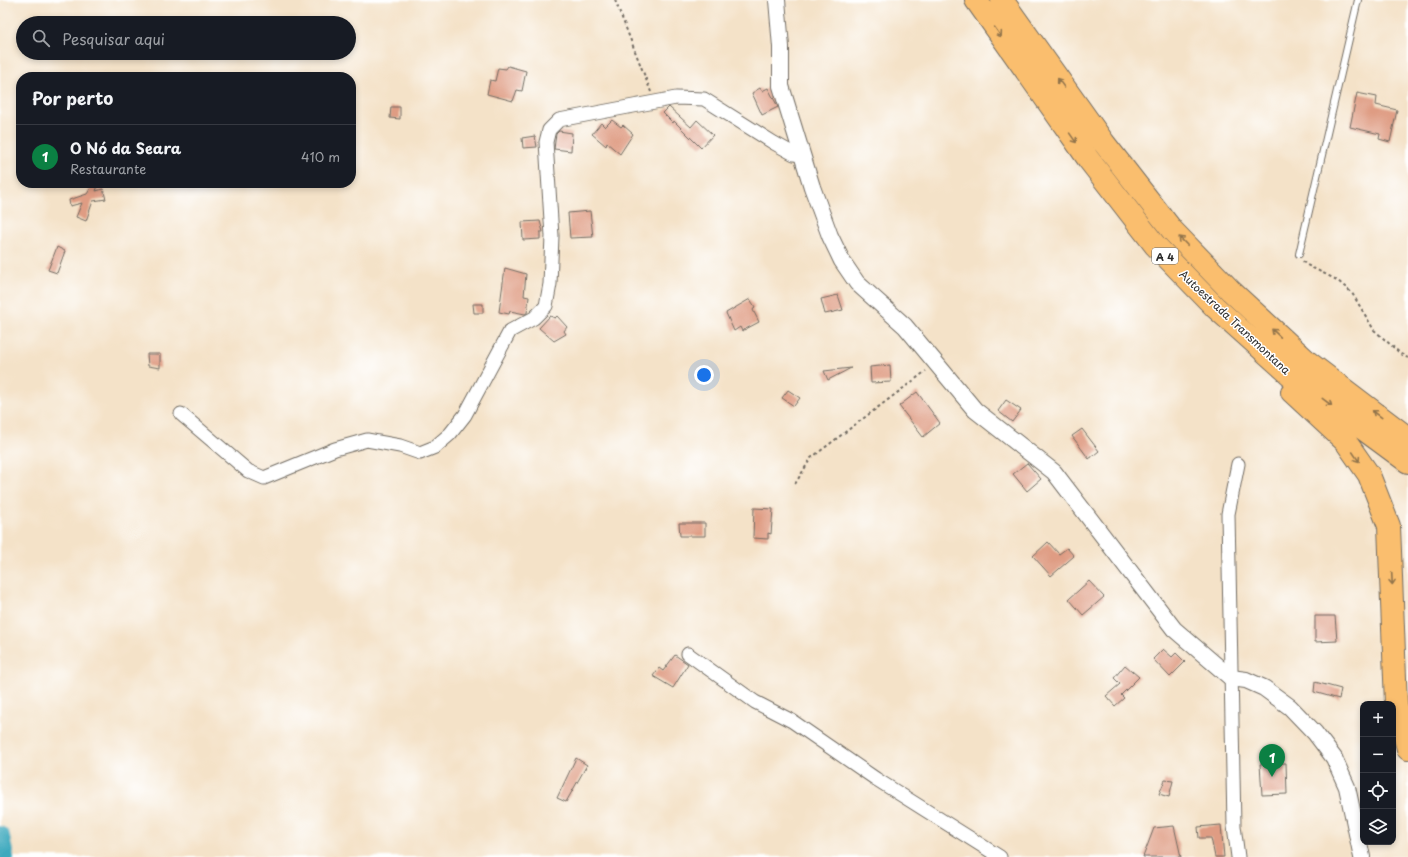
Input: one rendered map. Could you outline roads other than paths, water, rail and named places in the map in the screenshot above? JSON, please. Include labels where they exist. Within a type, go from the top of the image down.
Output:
[{"type":"highway","name":"Autoestrada Transmontana","points":[[976,0],[1089,160],[1155,245],[1215,306],[1294,378],[1408,462]]},
{"type":"highway","name":"Autoestrada Transmontana","points":[[1002,0],[1104,143],[1172,230],[1231,291],[1308,362],[1408,438]]},
{"type":"highway","points":[[1215,306],[1256,359],[1346,442],[1369,475],[1389,526],[1396,704],[1408,749]]},
{"type":"street","points":[[777,0],[781,47],[781,86],[802,155],[830,236],[857,283],[905,326],[975,410],[1054,472],[1174,629],[1231,678],[1246,680],[1264,688],[1290,707],[1315,733],[1334,758],[1347,787],[1362,857]]},
{"type":"street","points":[[181,414],[248,470],[264,478],[335,449],[367,440],[400,446],[420,453],[435,447],[450,434],[465,415],[510,331],[534,318],[546,306],[550,284],[552,236],[546,142],[549,130],[560,120],[676,98],[704,99],[774,143],[794,154],[802,155]]},
{"type":"street","points":[[1238,464],[1228,514],[1234,826],[1238,857]]},
{"type":"street","points":[[688,654],[755,702],[792,721],[876,779],[1000,857]]},
{"type":"lane","points":[[1299,254],[1358,0]]},
{"type":"waterway","points":[[0,836],[4,857]]},
{"type":"place","name":"O Nó da Seara","points":[[1272,777]]}]
